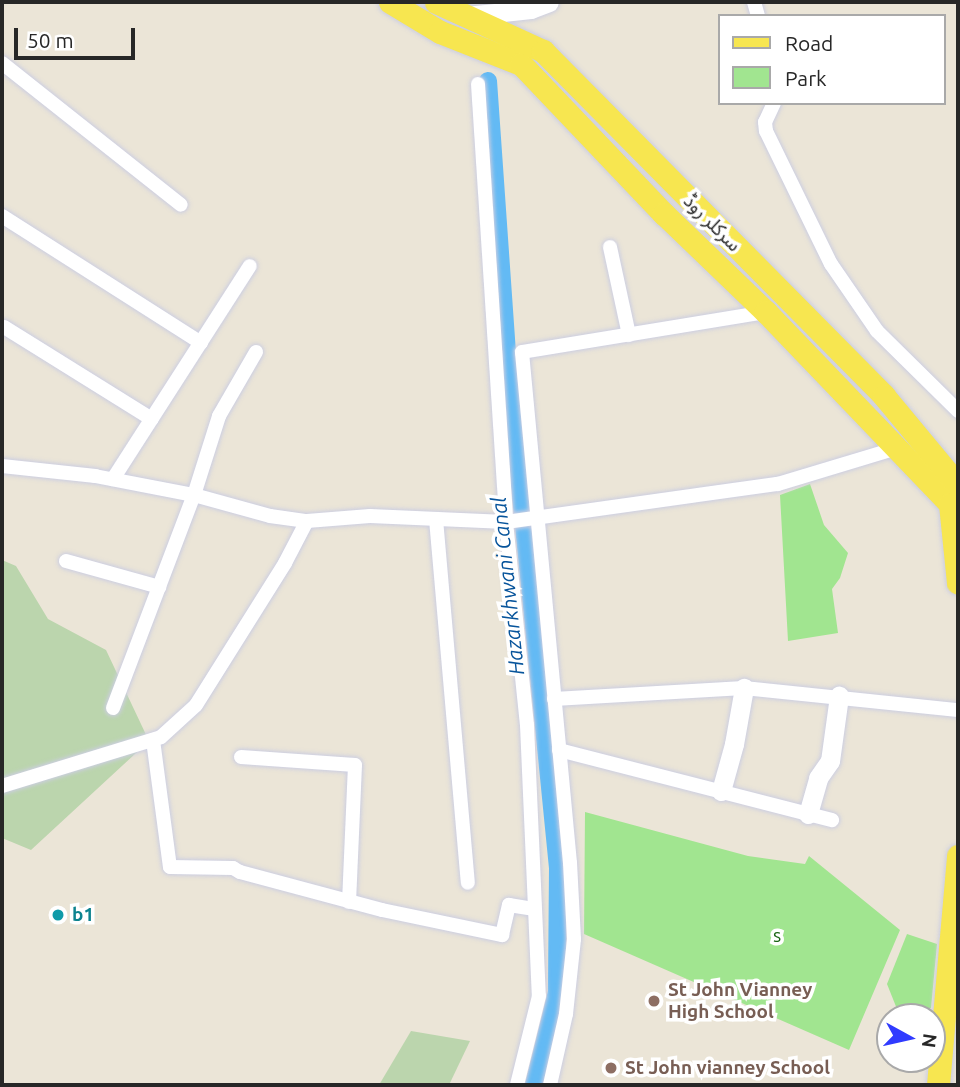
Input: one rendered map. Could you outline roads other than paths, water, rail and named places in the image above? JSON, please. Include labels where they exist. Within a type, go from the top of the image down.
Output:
[{"type":"main road","points":[[390,2],[428,26],[460,40],[525,55],[664,214],[765,312],[898,448],[956,497],[958,583]]},
{"type":"main road","name":"سرکلر روڈ","points":[[436,2],[465,16],[525,55],[543,51],[884,396],[956,497]]},
{"type":"main road","points":[[460,40],[465,16]]},
{"type":"main road","points":[[938,1085],[958,856]]},
{"type":"street","points":[[465,16],[531,9],[549,2]]},
{"type":"street","points":[[2,63],[181,205]]},
{"type":"street","points":[[478,84],[506,522],[527,725],[539,996],[517,1085]]},
{"type":"street","points":[[773,105],[765,122],[766,131],[831,264],[877,331],[958,411]]},
{"type":"street","points":[[2,216],[201,343]]},
{"type":"street","points":[[610,247],[629,335]]},
{"type":"street","points":[[113,479],[250,265]]},
{"type":"street","points":[[550,1085],[566,1014],[574,939],[522,352],[765,312]]},
{"type":"street","points":[[4,327],[152,419]]},
{"type":"street","points":[[113,708],[194,495],[219,416],[256,352]]},
{"type":"street","points":[[2,466],[113,479],[194,495],[270,516],[307,520],[370,516],[506,522],[778,484],[898,448]]},
{"type":"street","points":[[436,519],[468,883]]},
{"type":"street","points":[[2,786],[161,737],[196,705],[278,574],[307,520]]},
{"type":"street","points":[[66,561],[159,587]]},
{"type":"street","points":[[554,699],[744,688],[958,710]]},
{"type":"street","points":[[721,792],[734,744],[744,688]]},
{"type":"street","points":[[808,814],[818,778],[830,761],[839,696]]},
{"type":"street","points":[[153,740],[170,867],[233,868],[349,902],[502,935],[509,905],[535,909]]},
{"type":"street","points":[[559,750],[832,820]]},
{"type":"street","points":[[241,757],[355,765],[349,902]]},
{"type":"waterway","name":"Hazarkhwani Canal","points":[[488,81],[508,366],[558,868],[557,992],[534,1085]]},
{"type":"place","name":"b1","points":[[58,915]]},
{"type":"place","name":"St John Vianney High School","points":[[654,1001]]},
{"type":"place","name":"St John vianney School","points":[[611,1068]]},
{"type":"park label","name":"s","points":[[777,936]]}]
